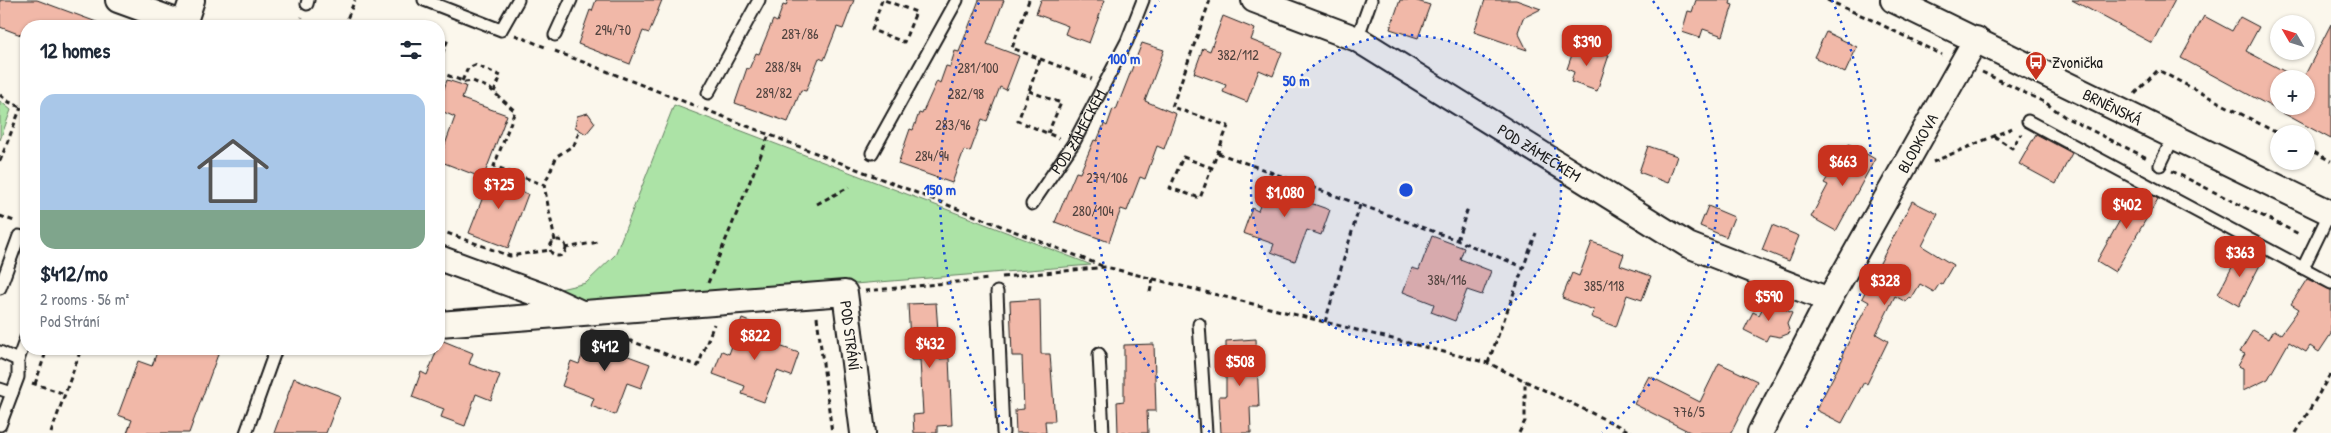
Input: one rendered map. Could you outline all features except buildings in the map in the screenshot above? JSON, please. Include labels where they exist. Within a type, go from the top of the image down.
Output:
[{"type":"street","points":[[118,0],[173,20]]},
{"type":"street","points":[[188,20],[192,0]]},
{"type":"street","name":"POD ZÁMEČKEM","points":[[1254,0],[1357,39],[1688,246],[1829,300]]},
{"type":"street","name":"BRNĚNSKÁ","points":[[1893,0],[1934,9],[1976,39],[2330,213]]},
{"type":"street","name":"BLODKOVA","points":[[1760,433],[1829,300],[1976,39]]},
{"type":"street","name":"POD STRÁNÍ","points":[[445,260],[551,299],[581,313]]},
{"type":"street","name":"POD STRÁNÍ","points":[[445,324],[581,313],[707,312],[845,293],[863,433]]},
{"type":"lane","points":[[424,0],[501,30],[518,0]]},
{"type":"lane","points":[[555,36],[571,0]]},
{"type":"lane","points":[[708,93],[759,0]]},
{"type":"lane","points":[[872,153],[957,0]]},
{"type":"lane","name":"POD ZÁMEČKEM","points":[[1032,204],[1073,144],[1127,41],[1143,0]]},
{"type":"lane","points":[[1357,39],[1370,0]]},
{"type":"lane","points":[[2028,121],[2331,282]]},
{"type":"lane","points":[[2160,165],[2174,136]]},
{"type":"lane","points":[[2302,268],[2330,213]]},
{"type":"lane","points":[[0,288],[18,236],[20,236]]},
{"type":"lane","points":[[997,292],[1003,433]]},
{"type":"lane","points":[[1199,324],[1206,433]]},
{"type":"lane","points":[[0,352],[18,360]]},
{"type":"lane","points":[[0,425],[18,377],[18,360],[20,354]]},
{"type":"lane","points":[[1099,354],[1103,433]]},
{"type":"lane","points":[[246,433],[274,355]]},
{"type":"lane","points":[[0,389],[12,393]]},
{"type":"path","points":[[346,20],[354,0]]},
{"type":"path","points":[[883,0],[916,12],[904,42],[872,30],[883,0]]},
{"type":"path","points":[[1029,0],[1012,48],[1104,83]]},
{"type":"path","points":[[1210,0],[1172,107],[1228,126],[1218,154],[1200,198],[1170,188],[1182,157],[1212,168]]},
{"type":"path","points":[[1827,0],[1874,21],[1941,55],[1963,62]]},
{"type":"path","points":[[501,30],[1106,267],[1488,364],[1633,433]]},
{"type":"path","points":[[445,46],[448,38]]},
{"type":"path","points":[[1040,60],[1018,120],[1073,144]]},
{"type":"path","points":[[462,81],[468,68],[475,65],[500,76],[494,92]]},
{"type":"path","points":[[2120,109],[2158,70],[2270,129]]},
{"type":"path","points":[[445,74],[462,81],[473,81],[494,92],[515,111],[494,166],[544,185]]},
{"type":"path","points":[[1028,91],[1061,103],[1048,134]]},
{"type":"path","points":[[0,95],[9,102],[20,107]]},
{"type":"path","points":[[1927,164],[2054,109]]},
{"type":"path","points":[[0,160],[20,110]]},
{"type":"path","points":[[1993,136],[2012,148],[2028,121]]},
{"type":"path","points":[[555,241],[544,185],[557,156],[574,145],[580,130]]},
{"type":"path","points":[[613,326],[610,333],[698,366],[707,312],[769,135]]},
{"type":"path","points":[[2315,153],[2331,161]]},
{"type":"path","points":[[1218,154],[1457,240],[1523,267]]},
{"type":"path","points":[[816,204],[849,187]]},
{"type":"path","points":[[1325,322],[1360,205]]},
{"type":"path","points":[[1457,240],[1468,208]]},
{"type":"path","points":[[445,232],[510,256],[550,250]]},
{"type":"path","points":[[1488,364],[1536,233]]},
{"type":"path","points":[[555,241],[562,242],[566,248]]},
{"type":"path","points":[[555,241],[550,247],[553,254],[560,256],[566,248],[598,242]]},
{"type":"path","points":[[1000,278],[1106,267]]},
{"type":"path","points":[[845,293],[990,279]]},
{"type":"path","points":[[1150,292],[1153,279]]},
{"type":"path","points":[[816,308],[832,433]]},
{"type":"path","points":[[35,384],[46,355]]},
{"type":"path","points":[[51,433],[79,355]]},
{"type":"path","points":[[2296,433],[2331,374]]},
{"type":"path","points":[[18,377],[65,394]]},
{"type":"path","points":[[1519,433],[1524,421],[1525,380]]},
{"type":"green space","points":[[0,101],[11,110],[0,140]]},
{"type":"green space","points":[[674,105],[1091,265],[593,305],[556,290],[586,283],[615,255]]},
{"type":"place","name":"Zvonička","points":[[2036,81]]}]
